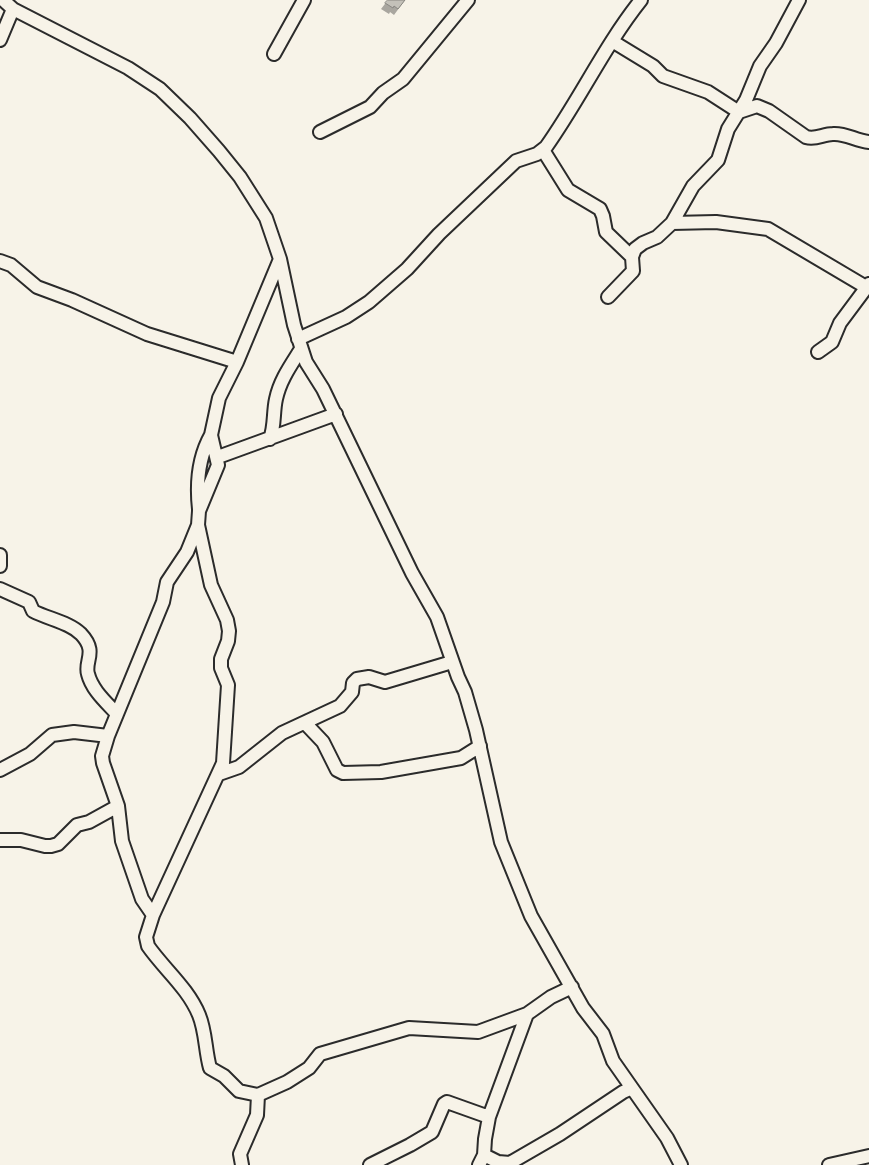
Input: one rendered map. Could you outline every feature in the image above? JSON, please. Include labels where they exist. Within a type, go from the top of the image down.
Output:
[{"type":"street","points":[[274,54],[304,0]]},
{"type":"street","points":[[320,132],[370,107],[383,92],[403,79],[468,0]]},
{"type":"street","points":[[270,439],[274,429],[276,397],[285,373],[300,344],[369,302],[407,269],[438,234],[516,161],[542,150],[561,126],[618,29],[641,0]]},
{"type":"street","points":[[608,297],[632,274],[634,268],[632,257],[635,249],[643,242],[657,237],[672,223],[693,186],[718,160],[728,129],[745,107],[760,66],[776,43],[799,0]]},
{"type":"street","points":[[0,40],[8,4],[128,68],[160,89],[190,118],[240,177],[266,218],[280,259],[306,362],[336,414],[412,573],[437,617],[452,662],[465,692],[480,746],[501,842],[531,916],[591,1020],[603,1034],[614,1061],[668,1138],[681,1165]]},
{"type":"street","points":[[612,41],[653,66],[663,76],[745,107],[757,106],[769,111],[806,137],[816,138],[824,134],[836,134],[869,142]]},
{"type":"street","points":[[542,150],[568,190],[600,209],[606,232],[632,257]]},
{"type":"street","points":[[681,208],[689,222]]},
{"type":"street","points":[[672,223],[729,223],[768,230],[867,285],[840,323],[832,342],[818,352]]},
{"type":"street","points":[[280,259],[237,362],[219,398],[212,434],[202,451],[199,466],[197,495],[198,526],[211,585],[227,620],[229,631],[228,641],[221,659],[221,668],[228,685],[223,763],[153,915],[146,937],[148,946],[186,993],[198,1013],[204,1031],[210,1068],[224,1076],[239,1090],[258,1095],[287,1082],[310,1068],[320,1054],[409,1028],[478,1032],[527,1014],[551,997],[572,987]]},
{"type":"street","points":[[0,261],[11,265],[37,287],[72,300],[147,334],[237,362]]},
{"type":"street","points":[[218,457],[336,414]]},
{"type":"street","points":[[199,511],[218,465],[218,457],[212,434]]},
{"type":"street","points":[[153,915],[142,899],[122,841],[118,806],[102,756],[108,736],[158,615],[167,582],[187,552],[198,526]]},
{"type":"street","points":[[0,554],[0,566]]},
{"type":"street","points":[[0,589],[29,602],[33,611],[76,630],[83,636],[90,650],[91,658],[87,671],[90,680],[96,690],[117,714]]},
{"type":"street","points":[[219,774],[239,767],[282,734],[340,706],[352,692],[353,683],[357,679],[369,677],[385,682],[452,662]]},
{"type":"street","points":[[305,723],[323,742],[337,770],[343,772],[381,772],[461,758],[480,746]]},
{"type":"street","points":[[0,770],[30,754],[52,736],[74,732],[108,736]]},
{"type":"street","points":[[0,840],[21,840],[52,846],[58,844],[77,825],[90,822],[118,806]]},
{"type":"street","points":[[527,1014],[489,1117],[482,1160],[510,1163],[632,1088]]},
{"type":"street","points":[[242,1165],[240,1154],[257,1114],[258,1095]]},
{"type":"street","points":[[370,1165],[410,1146],[432,1132],[444,1104],[447,1102],[489,1117]]},
{"type":"street","points":[[829,1165],[869,1156]]},
{"type":"building","points":[[388,0],[405,0],[398,9],[385,3]]}]
